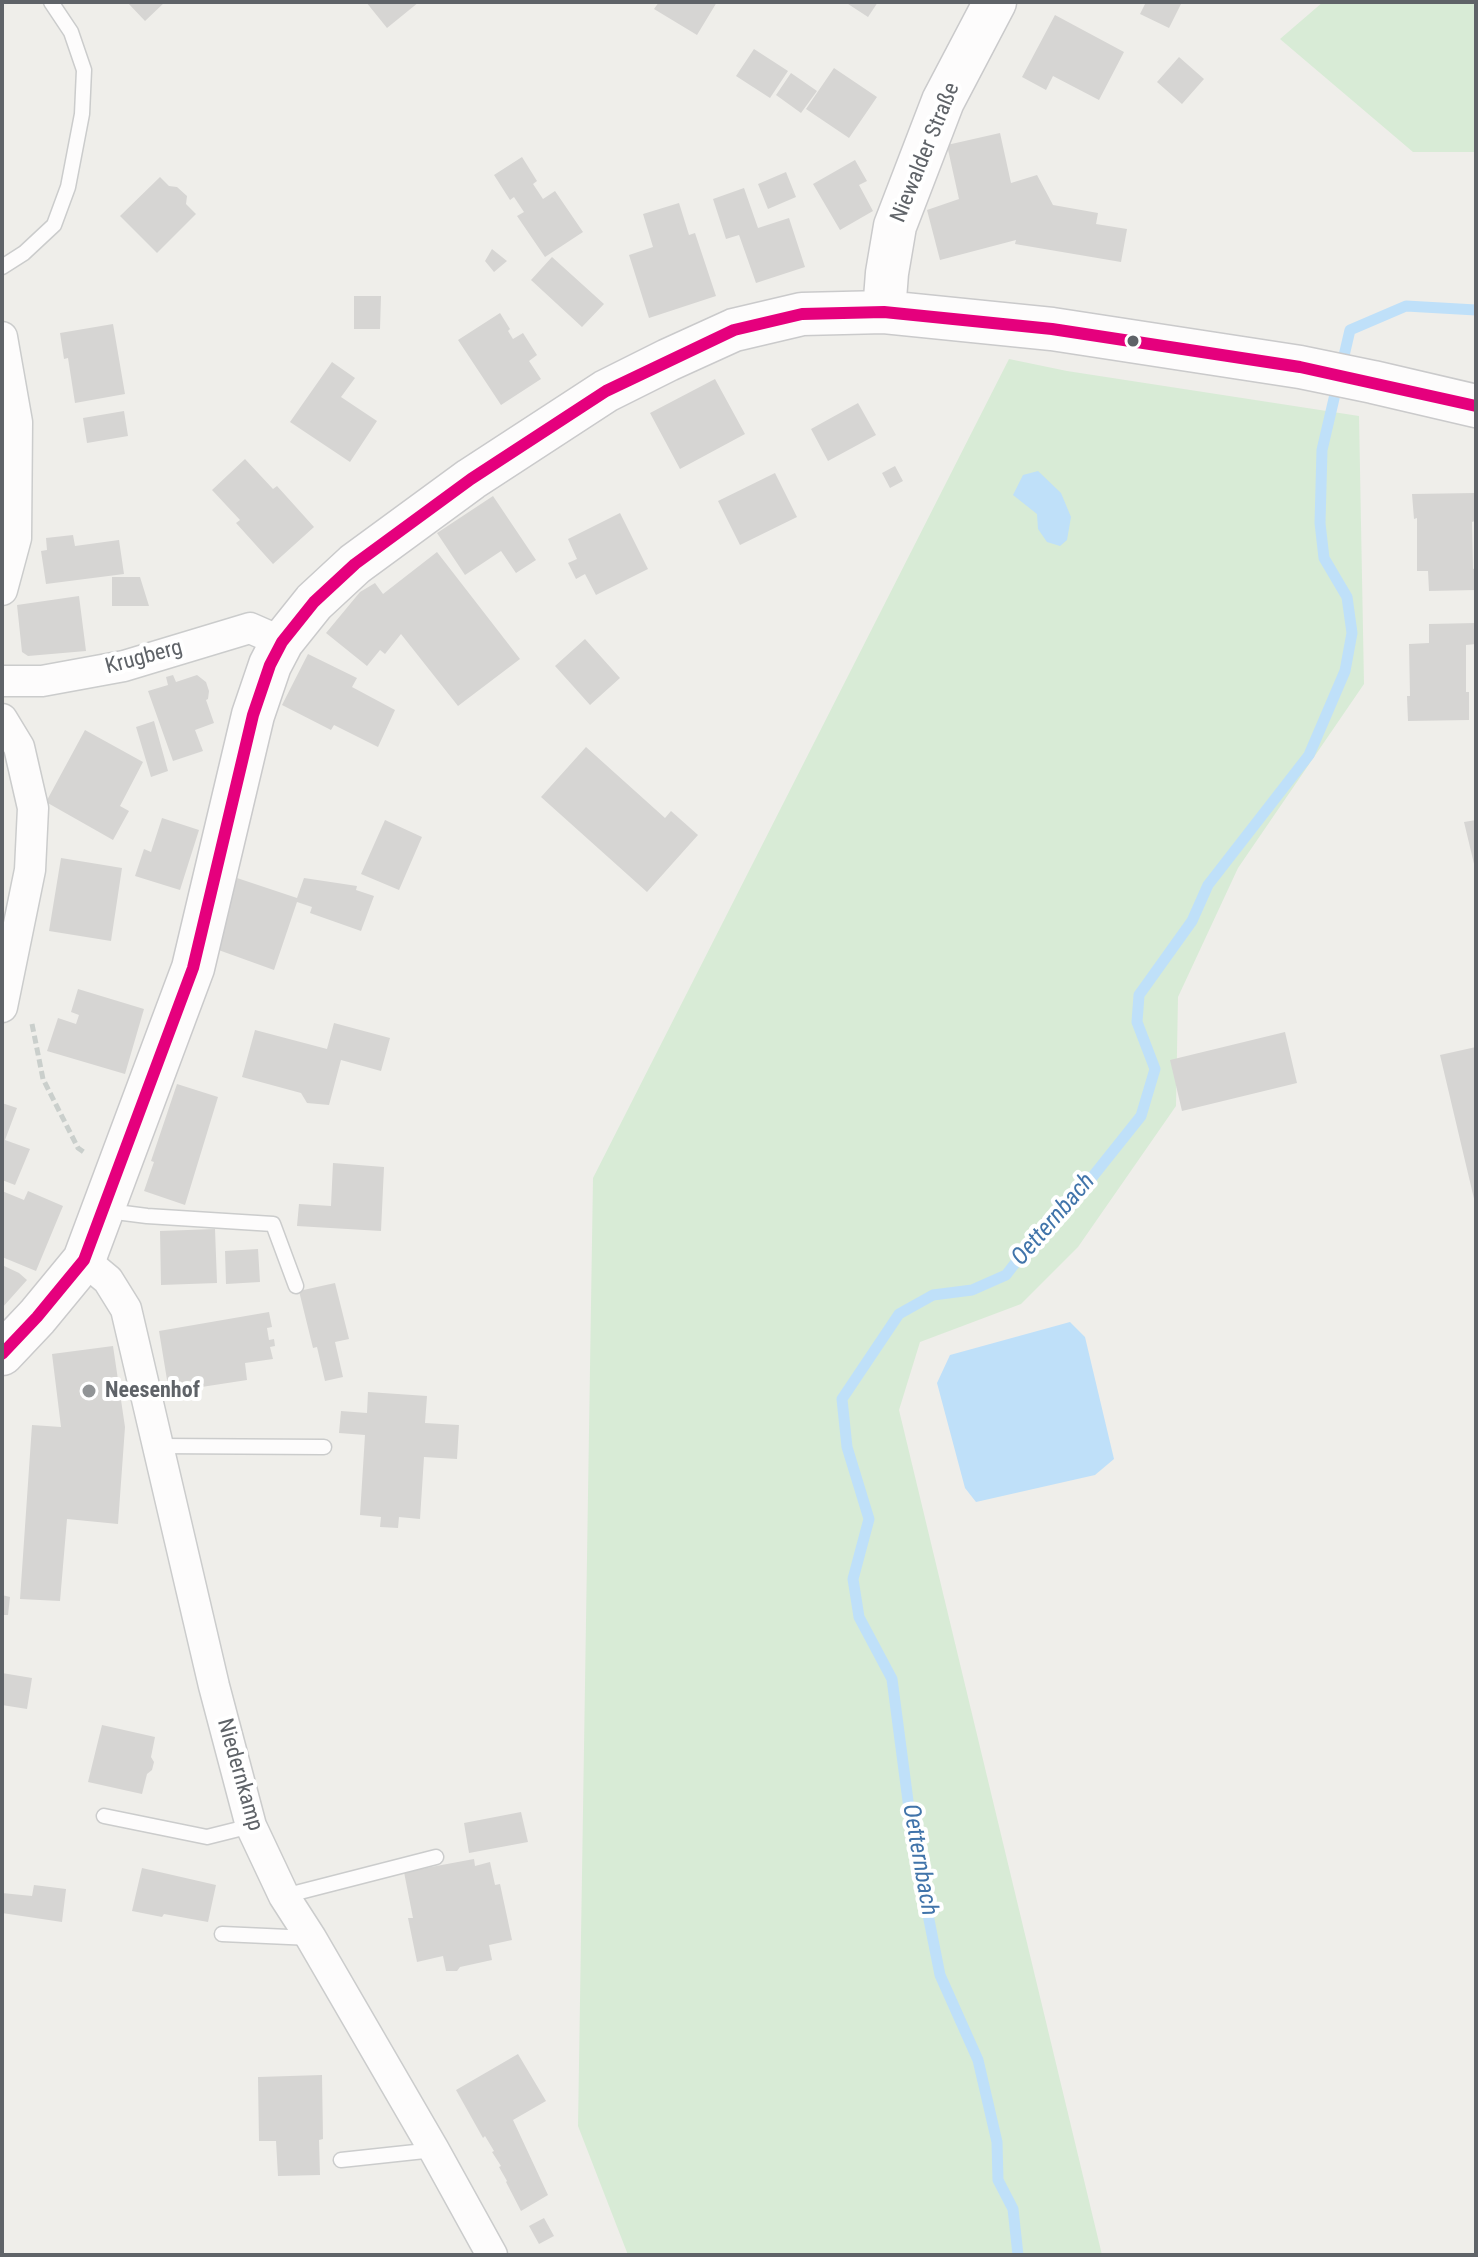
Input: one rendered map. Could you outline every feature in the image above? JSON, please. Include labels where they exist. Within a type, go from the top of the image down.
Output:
[{"type":"main road","name":"Niewalder Straße","points":[[884,312],[895,226],[943,101],[995,2]]},
{"type":"main road","points":[[2,1354],[84,1260],[104,1210],[193,968],[253,715],[270,665],[282,642],[314,602],[355,564],[471,479],[606,391],[734,330],[802,314],[884,312],[1052,329],[1300,367],[1476,406]]},
{"type":"street","points":[[2,337],[17,422],[16,538],[2,590]]},
{"type":"street","name":"Krugberg","points":[[2,681],[42,681],[124,666],[250,628],[282,642]]},
{"type":"street","points":[[2,719],[19,747],[33,808],[30,870],[2,1007]]},
{"type":"street","name":"Niedernkamp","points":[[84,1260],[108,1280],[126,1309],[214,1686],[251,1826],[284,1896],[434,2150],[492,2255]]},
{"type":"lane","points":[[2,267],[24,253],[54,225],[68,187],[82,114],[84,70],[71,32],[51,2]]},
{"type":"lane","points":[[104,1210],[147,1216],[273,1224],[296,1286]]},
{"type":"lane","points":[[158,1446],[324,1447]]},
{"type":"lane","points":[[104,1816],[207,1837],[251,1826]]},
{"type":"lane","points":[[284,1896],[436,1857]]},
{"type":"lane","points":[[222,1934],[311,1938]]},
{"type":"lane","points":[[341,2160],[434,2150]]},
{"type":"path","points":[[31,1018],[43,1079],[78,1148],[93,1159],[120,1167]]},
{"type":"green space","points":[[1323,2],[1476,2],[1476,152],[1413,152],[1280,39]]},
{"type":"green space","points":[[1009,359],[1067,371],[1359,416],[1364,684],[1238,868],[1178,997],[1176,1106],[1078,1247],[1021,1304],[920,1342],[899,1410],[1102,2255],[628,2255],[578,2126],[593,1178]]},
{"type":"water","points":[[1038,471],[1061,493],[1071,517],[1067,540],[1060,546],[1047,542],[1038,529],[1037,514],[1013,495],[1023,475]]},
{"type":"water","points":[[1070,1322],[1085,1337],[1114,1459],[1095,1475],[976,1502],[965,1488],[937,1383],[950,1355]]},
{"type":"building","points":[[127,2],[165,2],[145,21]]},
{"type":"building","points":[[366,2],[419,2],[387,28]]},
{"type":"building","points":[[659,2],[717,2],[697,35],[654,9]]},
{"type":"building","points":[[845,2],[878,2],[868,17]]},
{"type":"building","points":[[1146,2],[1182,2],[1169,28],[1140,14]]},
{"type":"building","points":[[1055,15],[1124,52],[1099,100],[1053,76],[1046,90],[1022,77]]},
{"type":"building","points":[[754,49],[788,71],[770,98],[736,76]]},
{"type":"building","points":[[1179,57],[1204,79],[1182,104],[1157,82]]},
{"type":"building","points":[[834,68],[877,97],[849,138],[806,109]]},
{"type":"building","points":[[791,73],[817,91],[801,113],[776,95]]},
{"type":"building","points":[[1000,133],[1011,183],[1037,175],[1053,205],[1098,213],[1096,224],[1127,229],[1121,262],[1015,244],[1016,240],[940,260],[927,210],[959,199],[947,145]]},
{"type":"building","points":[[522,157],[537,181],[533,184],[543,199],[555,191],[583,232],[545,257],[517,216],[524,212],[514,197],[510,200],[494,175]]},
{"type":"building","points":[[855,160],[867,181],[859,185],[873,211],[840,230],[813,184]]},
{"type":"building","points":[[786,172],[796,197],[768,209],[758,184]]},
{"type":"building","points":[[160,177],[187,196],[186,204],[196,214],[157,253],[120,216]]},
{"type":"building","points":[[744,188],[758,228],[789,218],[805,267],[756,283],[739,235],[726,239],[713,199]]},
{"type":"building","points":[[679,203],[689,235],[695,233],[716,296],[649,318],[629,255],[653,247],[643,214]]},
{"type":"building","points":[[492,249],[507,261],[494,272],[485,261]]},
{"type":"building","points":[[552,257],[604,304],[582,327],[531,280]]},
{"type":"building","points":[[354,296],[381,296],[380,329],[354,329]]},
{"type":"building","points":[[500,313],[513,339],[523,333],[537,355],[529,361],[541,379],[501,405],[458,340]]},
{"type":"building","points":[[113,324],[125,394],[75,403],[68,358],[64,359],[60,333]]},
{"type":"building","points":[[332,362],[355,378],[341,397],[377,421],[350,462],[290,422]]},
{"type":"building","points":[[715,379],[745,434],[680,469],[650,413]]},
{"type":"building","points":[[858,403],[876,435],[828,461],[811,429]]},
{"type":"building","points":[[124,411],[128,436],[87,443],[83,418]]},
{"type":"building","points":[[245,459],[273,489],[277,486],[314,527],[273,564],[236,523],[240,520],[212,490]]},
{"type":"building","points":[[895,466],[903,481],[890,488],[882,473]]},
{"type":"building","points":[[775,473],[797,517],[740,545],[718,501]]},
{"type":"building","points":[[1475,493],[1475,521],[1472,522],[1476,590],[1429,591],[1428,571],[1417,571],[1417,518],[1414,519],[1412,494]]},
{"type":"building","points":[[493,496],[536,560],[516,573],[501,551],[465,575],[437,533]]},
{"type":"building","points":[[620,513],[648,569],[596,595],[585,574],[576,579],[568,563],[577,559],[568,539]]},
{"type":"building","points":[[73,535],[75,546],[119,540],[124,574],[46,584],[41,551],[47,550],[46,538]]},
{"type":"building","points":[[437,552],[520,659],[458,706],[401,634],[385,654],[380,650],[367,666],[326,633],[360,592],[375,583],[383,594]]},
{"type":"building","points":[[112,577],[140,577],[149,606],[112,606]]},
{"type":"building","points":[[79,596],[86,651],[28,656],[22,652],[17,605]]},
{"type":"building","points":[[1476,623],[1476,644],[1466,645],[1469,720],[1408,721],[1409,644],[1429,643],[1429,624]]},
{"type":"building","points":[[585,639],[620,678],[590,705],[555,666]]},
{"type":"building","points":[[308,654],[357,678],[352,687],[395,710],[378,747],[334,725],[331,730],[282,705]]},
{"type":"building","points":[[173,675],[176,682],[197,675],[206,682],[209,691],[206,700],[214,723],[195,730],[203,751],[173,761],[148,691],[168,685],[166,677]]},
{"type":"building","points":[[154,721],[168,771],[151,777],[136,727]]},
{"type":"building","points":[[85,730],[143,762],[120,806],[129,811],[113,840],[46,802]]},
{"type":"building","points":[[586,747],[665,818],[671,811],[698,835],[647,892],[541,797]]},
{"type":"building","points":[[162,818],[199,830],[180,890],[135,876],[144,849],[151,852]]},
{"type":"building","points":[[385,820],[422,837],[399,890],[361,874]]},
{"type":"building","points":[[1476,820],[1476,868],[1475,868],[1464,822]]},
{"type":"building","points":[[61,858],[122,868],[111,941],[49,931]]},
{"type":"building","points":[[237,878],[297,898],[304,878],[357,886],[356,890],[374,896],[361,931],[310,913],[312,907],[297,902],[274,970],[213,948]]},
{"type":"building","points":[[78,989],[144,1009],[125,1074],[47,1051],[58,1018],[76,1024],[79,1015],[71,1012]]},
{"type":"building","points":[[334,1023],[390,1038],[381,1071],[341,1060],[329,1105],[307,1103],[301,1093],[242,1077],[255,1030],[327,1049]]},
{"type":"building","points":[[1285,1032],[1297,1083],[1182,1111],[1170,1060]]},
{"type":"building","points":[[1476,1047],[1476,1202],[1475,1203],[1440,1055]]},
{"type":"building","points":[[177,1084],[218,1097],[185,1205],[144,1191]]},
{"type":"building","points":[[2,1103],[17,1108],[5,1140],[30,1149],[15,1185],[2,1180]]},
{"type":"building","points":[[333,1163],[384,1167],[381,1231],[297,1226],[299,1204],[331,1206]]},
{"type":"building","points":[[2,1191],[24,1200],[28,1191],[63,1206],[36,1271],[2,1257]]},
{"type":"building","points":[[215,1229],[217,1283],[161,1285],[160,1231]]},
{"type":"building","points":[[258,1249],[260,1282],[226,1284],[225,1251]]},
{"type":"building","points":[[2,1265],[27,1280],[2,1308]]},
{"type":"building","points":[[335,1283],[349,1339],[335,1342],[343,1377],[325,1381],[299,1291]]},
{"type":"building","points":[[269,1312],[272,1327],[267,1328],[269,1340],[274,1339],[275,1346],[270,1347],[273,1359],[245,1363],[247,1380],[169,1392],[159,1331]]},
{"type":"building","points":[[113,1346],[125,1427],[118,1524],[67,1519],[60,1601],[20,1599],[32,1425],[61,1427],[52,1354]]},
{"type":"building","points":[[368,1392],[427,1396],[425,1423],[459,1425],[457,1459],[424,1457],[420,1519],[399,1517],[398,1528],[380,1527],[381,1517],[360,1515],[365,1435],[339,1433],[341,1411],[367,1413]]},
{"type":"building","points":[[2,1595],[10,1597],[8,1615],[2,1615]]},
{"type":"building","points":[[2,1673],[32,1678],[27,1709],[2,1705]]},
{"type":"building","points":[[102,1725],[155,1737],[151,1757],[154,1762],[142,1794],[88,1782]]},
{"type":"building","points":[[521,1812],[528,1842],[469,1853],[464,1823]]},
{"type":"building","points":[[474,1859],[475,1866],[490,1862],[495,1885],[500,1884],[512,1940],[489,1945],[492,1960],[460,1967],[457,1971],[446,1971],[443,1956],[417,1962],[408,1918],[413,1918],[404,1872]]},
{"type":"building","points":[[142,1868],[216,1885],[208,1922],[132,1911]]},
{"type":"building","points":[[34,1885],[66,1889],[62,1922],[2,1913],[2,1893],[32,1896]]},
{"type":"building","points":[[518,2054],[546,2101],[513,2120],[548,2195],[521,2211],[494,2151],[485,2136],[483,2138],[456,2090]]},
{"type":"building","points":[[322,2075],[320,2175],[278,2176],[276,2141],[259,2141],[258,2077]]},
{"type":"building","points":[[544,2218],[554,2236],[539,2244],[529,2226]]},
{"type":"waterway","name":"Oetternbach","points":[[1018,2255],[1013,2209],[998,2180],[997,2142],[978,2060],[940,1975],[913,1839],[892,1679],[859,1617],[853,1579],[869,1519],[847,1447],[842,1399],[899,1314],[933,1295],[972,1290],[1006,1275],[1030,1244],[1066,1210],[1141,1116],[1155,1069],[1137,1022],[1139,995],[1192,921],[1208,885],[1309,755],[1345,671],[1352,633],[1347,597],[1324,558],[1320,523],[1322,450],[1350,330],[1406,306],[1476,310]]},
{"type":"transit line","points":[[2,1354],[84,1260],[193,968],[253,715],[270,665],[282,642],[314,602],[355,564],[471,479],[606,391],[734,330],[802,314],[884,312],[1052,329],[1300,367],[1476,406]]},
{"type":"place","name":"Neesenhof","points":[[89,1391]]}]
